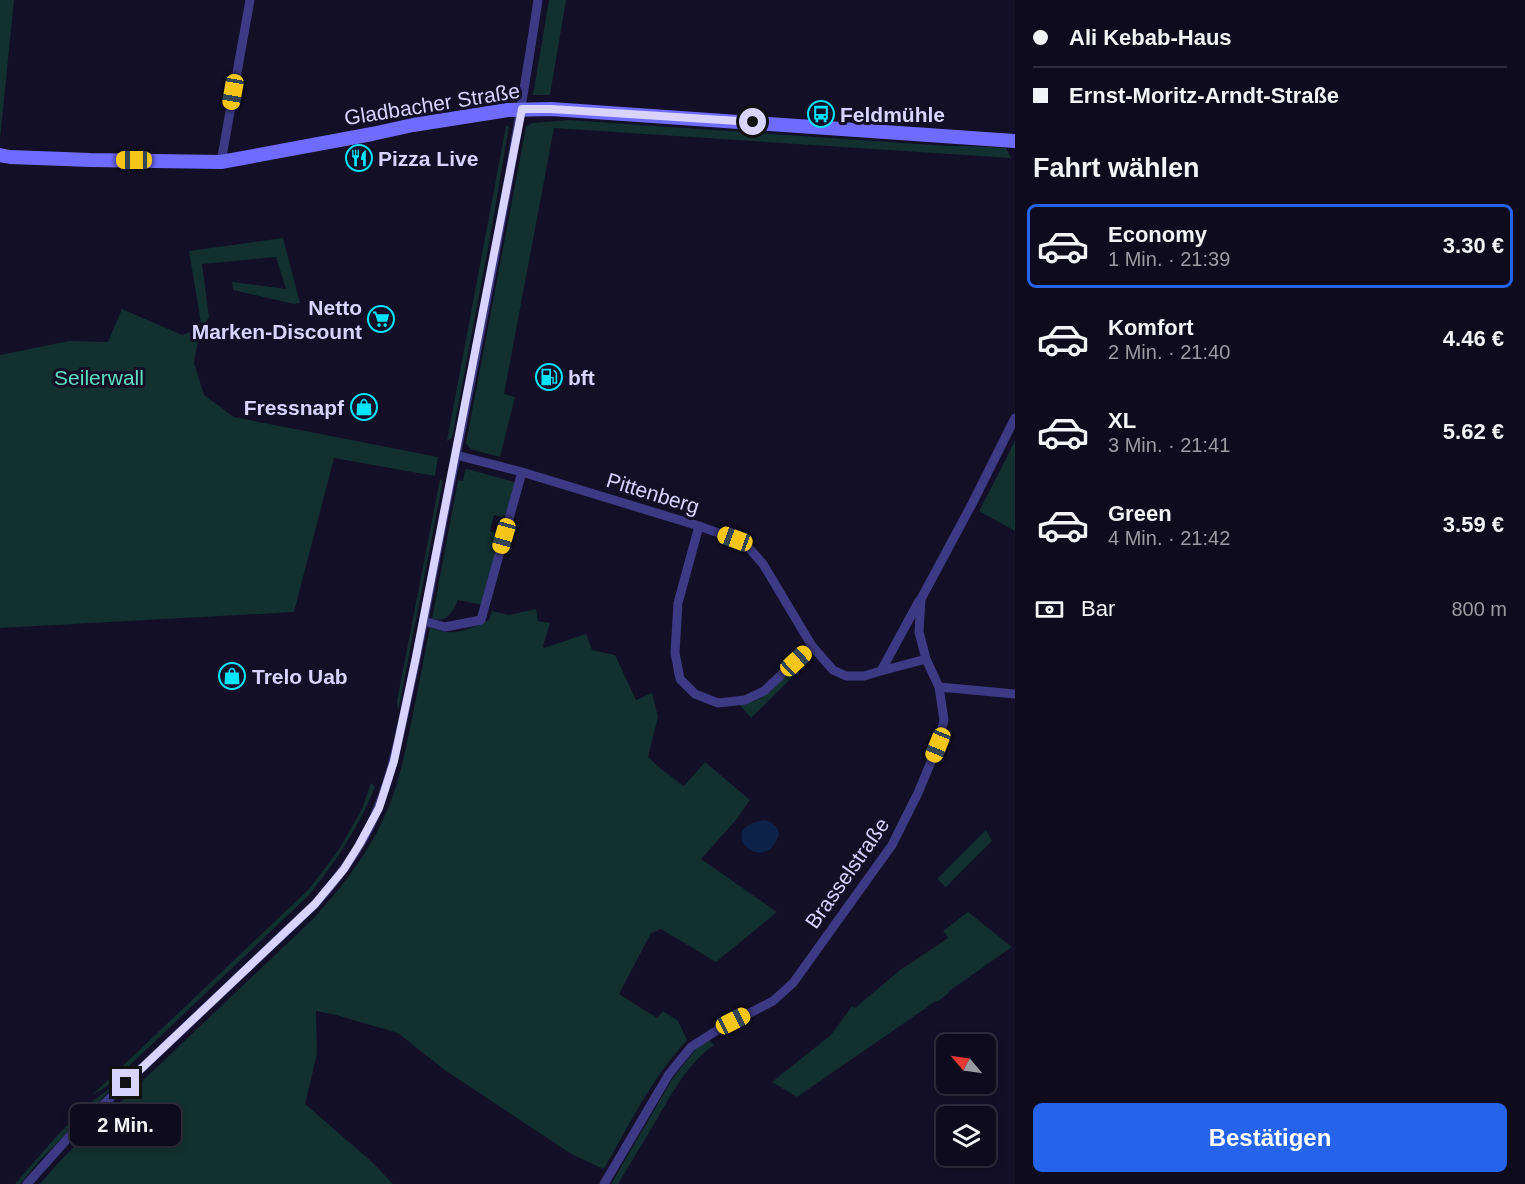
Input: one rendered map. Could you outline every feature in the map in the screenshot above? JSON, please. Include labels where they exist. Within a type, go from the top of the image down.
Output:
[{"type":"main road","name":"Gladbacher Straße","points":[[0,155],[90,160],[221,162],[413,125],[522,109],[597,111],[1015,141]]},
{"type":"street","points":[[221,162],[250,0]]},
{"type":"street","points":[[27,1184],[78,1129],[315,904],[344,869],[379,808],[396,751],[456,455],[522,109],[538,0]]},
{"type":"street","name":"Brasselstraße","points":[[604,1184],[669,1074],[691,1047],[718,1029],[773,1001],[793,983],[892,845],[918,793],[938,745],[944,720],[939,687],[926,659],[919,632],[921,599],[1015,418]]},
{"type":"street","name":"Pittenberg","points":[[456,455],[522,472],[735,539],[749,548],[763,564],[812,646],[833,670],[846,676],[864,676],[926,659]]},
{"type":"street","points":[[423,621],[445,627],[481,620],[522,472]]},
{"type":"street","points":[[699,526],[678,603],[675,653],[680,679],[695,694],[717,703],[744,700],[764,691],[812,646]]},
{"type":"street","points":[[881,671],[921,599]]},
{"type":"street","points":[[939,687],[1015,694]]},
{"type":"green space","points":[[0,0],[14,0],[0,139]]},
{"type":"green space","points":[[549,0],[566,0],[550,95],[533,95]]},
{"type":"green space","points":[[569,120],[1006,148],[1011,158],[554,128],[504,394],[515,397],[500,457],[470,449],[466,443],[526,127],[532,123]]},
{"type":"green space","points":[[506,126],[509,126],[490,238],[452,438],[447,441]]},
{"type":"green space","points":[[283,238],[300,303],[294,304],[233,290],[232,282],[286,289],[276,257],[202,264],[209,317],[202,329],[189,251]]},
{"type":"green space","name":"Seilerwall","points":[[122,309],[182,335],[200,329],[194,363],[204,395],[234,417],[438,457],[435,476],[334,458],[294,612],[0,628],[0,355],[69,341],[108,342]]},
{"type":"green space","points":[[1015,440],[1015,531],[979,511]]},
{"type":"green space","points":[[467,469],[518,483],[509,514],[502,517],[494,515],[490,531],[497,534],[496,541],[501,542],[483,605],[458,600],[446,618],[432,619],[458,480],[463,481]]},
{"type":"green space","points":[[440,479],[443,481],[398,712],[397,701]]},
{"type":"green space","points":[[536,609],[538,621],[550,623],[544,648],[586,634],[592,650],[615,655],[636,700],[652,693],[658,717],[648,757],[661,769],[684,786],[705,762],[750,800],[736,820],[701,859],[777,912],[716,962],[661,929],[651,933],[619,994],[657,1018],[663,1011],[678,1021],[687,1040],[652,1086],[604,1169],[573,1155],[446,1071],[398,1033],[316,1011],[317,1054],[305,1104],[371,1161],[393,1184],[40,1184],[95,1126],[314,918],[356,866],[384,818],[400,774],[430,627],[446,632],[460,631],[489,620],[492,611],[509,615]]},
{"type":"green space","points":[[798,666],[804,666],[751,718],[739,704],[759,699]]},
{"type":"green space","points":[[371,783],[375,787],[354,830],[309,895],[106,1087],[92,1095],[309,889],[338,851],[362,809]]},
{"type":"green space","points":[[986,830],[992,841],[946,887],[937,879]]},
{"type":"green space","points":[[968,912],[1012,947],[937,1002],[797,1097],[772,1082],[831,1035],[852,1006],[855,1008],[900,970],[948,938],[943,931]]},
{"type":"green space","points":[[709,1040],[714,1045],[697,1060],[682,1079],[618,1184],[611,1184],[673,1078],[695,1050]]},
{"type":"green space","points":[[115,1085],[40,1160],[20,1184],[15,1184],[87,1105]]},
{"type":"water","points":[[763,820],[774,824],[779,835],[773,846],[759,853],[745,846],[742,833],[746,827]]},
{"type":"place","name":"Feldmühle","points":[[821,114]]},
{"type":"place","name":"Pizza Live","points":[[359,158]]},
{"type":"place","name":"Netto Marken-Discount","points":[[381,319]]},
{"type":"place","name":"bft","points":[[549,377]]},
{"type":"place","name":"Fressnapf","points":[[364,407]]},
{"type":"place","name":"Trelo Uab","points":[[232,676]]},
{"type":"route","points":[[126,1083],[315,904],[344,869],[379,808],[394,761],[416,657],[522,109],[753,122]]}]
